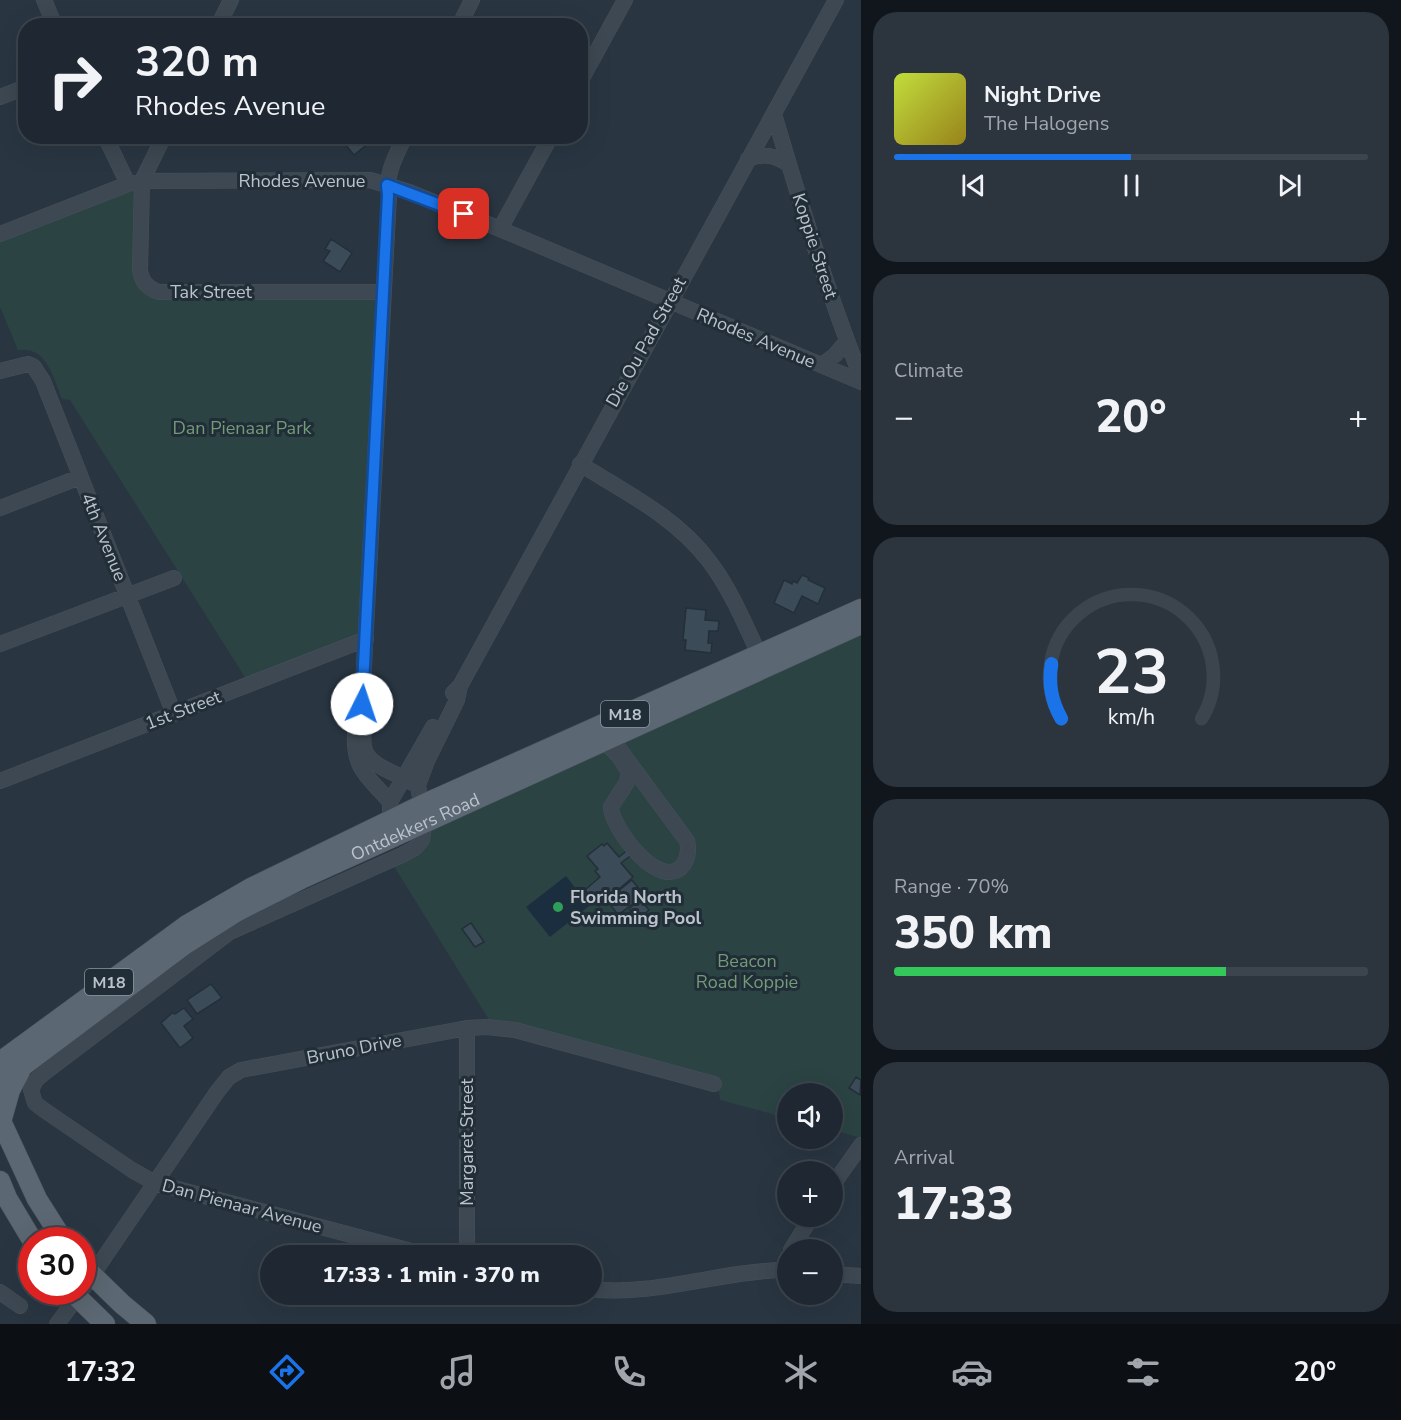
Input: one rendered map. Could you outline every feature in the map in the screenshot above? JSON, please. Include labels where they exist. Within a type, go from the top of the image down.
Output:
[{"type":"main road","name":"Ontdekkers Road","points":[[0,1062],[138,960],[219,905],[392,820],[423,815],[607,739],[763,662],[861,609]]},
{"type":"main road","name":"Ontdekkers Road","points":[[423,815],[763,662],[861,624]]},
{"type":"main road","name":"Ontdekkers Road","points":[[0,1083],[118,994],[223,920],[301,879],[392,820]]},
{"type":"main road","points":[[21,1068],[10,1090],[1,1120],[37,1199],[55,1227]]},
{"type":"main road","points":[[2,1190],[24,1227]]},
{"type":"main road","points":[[96,1294],[146,1324]]},
{"type":"main road","points":[[93,1305],[105,1324]]},
{"type":"street","points":[[44,0],[52,18]]},
{"type":"street","points":[[222,18],[231,0]]},
{"type":"street","points":[[463,18],[472,0]]},
{"type":"street","points":[[588,67],[625,0]]},
{"type":"street","name":"Die Ou Pad Street","points":[[392,820],[451,696],[460,686],[836,0]]},
{"type":"street","points":[[0,97],[18,90]]},
{"type":"street","name":"Koppie Street","points":[[774,114],[788,164],[861,377]]},
{"type":"street","points":[[110,144],[135,183],[159,144]]},
{"type":"street","points":[[401,144],[392,163],[387,185],[362,704],[364,746],[368,756],[376,764],[411,781],[423,815]]},
{"type":"street","points":[[500,229],[547,144]]},
{"type":"street","points":[[748,159],[768,155],[780,158],[788,164]]},
{"type":"street","name":"Rhodes Avenue","points":[[0,234],[135,183],[370,180],[500,229],[861,382]]},
{"type":"street","name":"Tak Street","points":[[135,183],[140,270],[142,280],[150,289],[159,292],[383,292]]},
{"type":"street","points":[[822,365],[847,341]]},
{"type":"street","name":"4th Avenue","points":[[0,371],[28,364],[34,367],[43,381],[174,714]]},
{"type":"street","points":[[580,464],[656,511],[673,523],[697,546],[718,574],[763,662]]},
{"type":"street","points":[[0,508],[80,477]]},
{"type":"street","points":[[0,644],[174,578]]},
{"type":"street","name":"1st Street","points":[[0,781],[366,639]]},
{"type":"street","points":[[362,704],[357,713],[355,754],[392,820]]},
{"type":"street","points":[[607,739],[687,841],[686,860],[676,870],[664,873],[653,868],[615,824],[611,807],[627,782],[629,772],[607,739]]},
{"type":"street","name":"Dan Pienaar Avenue","points":[[389,1245],[155,1183],[132,1170],[35,1103],[31,1090],[36,1080],[230,932],[416,848],[422,840],[423,815]]},
{"type":"street","name":"Bruno Drive","points":[[96,1264],[217,1092],[233,1074],[245,1069],[467,1028],[487,1027],[515,1030],[714,1084]]},
{"type":"street","name":"Margaret Street","points":[[467,1028],[468,1245]]},
{"type":"street","points":[[843,1170],[861,1144]]},
{"type":"street","points":[[602,1290],[658,1286],[777,1268]]},
{"type":"street","points":[[843,1275],[861,1276]]},
{"type":"street","points":[[0,1292],[20,1306]]},
{"type":"street","name":"Bruno Drive","points":[[57,1324],[69,1305]]},
{"type":"green space","name":"Dan Pienaar Park","points":[[138,186],[141,284],[379,296],[363,637],[248,682],[70,400],[62,399],[48,365],[36,353],[18,350],[0,307],[0,238]]},
{"type":"green space","name":"Beacon Road Koppie","points":[[861,630],[861,1138],[843,1133],[843,1083],[777,1083],[777,1115],[720,1100],[718,1084],[491,1023],[392,863],[427,829]]},
{"type":"water","name":"Florida North Swimming Pool","points":[[566,876],[589,906],[550,937],[526,907]]},
{"type":"building","points":[[345,144],[368,144],[354,155]]},
{"type":"building","points":[[331,239],[352,253],[340,272],[323,261],[330,251],[325,249]]},
{"type":"building","points":[[802,575],[825,588],[818,604],[802,596],[794,613],[774,603],[784,580],[792,584],[793,581],[797,583]]},
{"type":"building","points":[[686,608],[706,610],[705,620],[719,621],[718,631],[709,631],[708,643],[712,643],[711,653],[685,650],[686,640],[683,640]]},
{"type":"building","name":"Florida North Swimming Pool","points":[[607,843],[619,857],[630,848],[634,853],[621,863],[633,877],[599,906],[585,890],[600,877],[595,871],[598,869],[587,856],[602,844],[604,846]]},
{"type":"building","name":"Florida North Swimming Pool","points":[[632,880],[644,895],[618,915],[607,900]]},
{"type":"building","points":[[640,899],[649,910],[638,920],[629,909]]},
{"type":"building","points":[[471,923],[484,942],[475,947],[462,929]]},
{"type":"building","points":[[211,984],[222,998],[197,1014],[187,1000]]},
{"type":"building","points":[[184,1008],[193,1019],[184,1026],[193,1038],[180,1048],[161,1023],[172,1013],[175,1014]]},
{"type":"building","points":[[856,1077],[861,1080],[860,1095],[849,1088]]},
{"type":"place","name":"Florida North Swimming Pool","points":[[558,907]]},
{"type":"route","points":[[362,704],[387,185],[464,214]]}]
